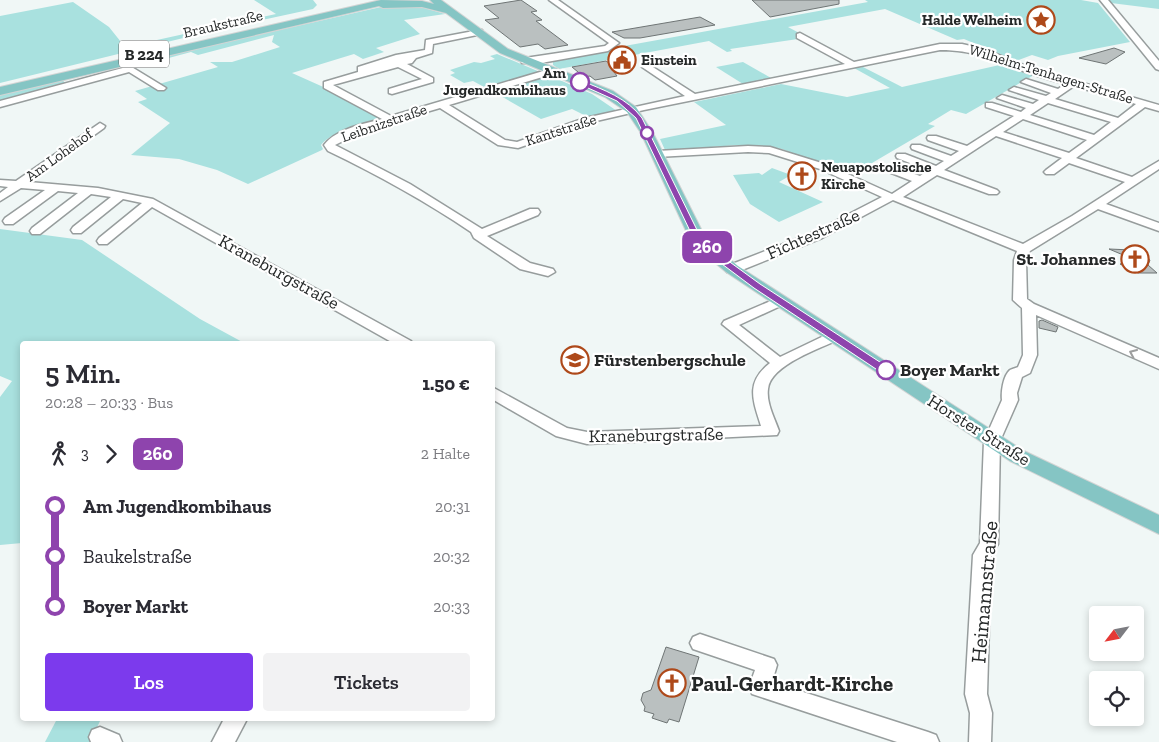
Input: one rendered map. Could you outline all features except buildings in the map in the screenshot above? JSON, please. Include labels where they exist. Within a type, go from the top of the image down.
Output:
[{"type":"main road","name":"Braukstraße","points":[[0,89],[380,0]]},
{"type":"main road","name":"Braukstraße","points":[[0,89],[371,3],[394,0]]},
{"type":"main road","name":"Horster Straße","points":[[440,2],[504,51],[525,61],[550,66],[609,94],[632,110],[647,133],[694,233],[732,269],[1017,456],[1159,525]]},
{"type":"main road","points":[[356,6],[371,3],[422,4],[453,13]]},
{"type":"street","points":[[553,0],[615,43]]},
{"type":"street","points":[[559,0],[617,40],[615,43]]},
{"type":"street","points":[[1104,0],[1159,67]]},
{"type":"street","points":[[363,73],[361,69],[399,57],[413,56],[430,51],[429,42],[479,32]]},
{"type":"street","points":[[800,36],[854,65]]},
{"type":"street","points":[[525,61],[615,43]]},
{"type":"street","name":"Leibnizstraße","points":[[548,272],[526,266],[478,235],[476,230],[422,194],[332,149],[329,145],[347,134],[608,48],[615,43]]},
{"type":"street","name":"Wilhelm-Tenhagen-Straße","points":[[632,110],[940,47],[962,47],[981,51],[1028,70],[1159,107]]},
{"type":"street","points":[[390,119],[327,86],[327,84],[409,61],[413,56]]},
{"type":"street","points":[[392,91],[430,80],[399,64]]},
{"type":"street","points":[[645,65],[695,98]]},
{"type":"street","points":[[0,104],[130,69],[161,88]]},
{"type":"street","points":[[1026,82],[1059,92]]},
{"type":"street","points":[[892,196],[897,195],[1073,83]]},
{"type":"street","points":[[1014,90],[1118,121]]},
{"type":"street","points":[[1002,98],[1035,108]]},
{"type":"street","points":[[1050,172],[1144,103]]},
{"type":"street","name":"Kantstraße","points":[[441,104],[499,142],[511,145],[523,143],[589,120],[632,110]]},
{"type":"street","points":[[989,105],[1095,139]]},
{"type":"street","name":"Am Lohehof","points":[[19,185],[100,126]]},
{"type":"street","points":[[996,133],[1134,181]]},
{"type":"street","points":[[932,138],[967,150]]},
{"type":"street","points":[[916,147],[952,160]]},
{"type":"street","points":[[657,154],[748,149],[770,150],[824,167],[1024,249]]},
{"type":"street","points":[[901,156],[993,192]]},
{"type":"street","points":[[1159,164],[1098,205],[1024,249],[1020,260],[1020,300],[1028,307],[1159,364]]},
{"type":"street","points":[[885,167],[920,180]]},
{"type":"street","name":"Kraneburgstraße","points":[[0,183],[89,190],[151,202],[401,341]]},
{"type":"street","points":[[0,198],[19,185]]},
{"type":"street","points":[[9,221],[55,188]]},
{"type":"street","points":[[36,231],[89,190]]},
{"type":"street","points":[[77,230],[121,195]]},
{"type":"street","name":"Fichtestraße","points":[[732,269],[818,235],[892,196]]},
{"type":"street","points":[[103,241],[151,202]]},
{"type":"street","points":[[1098,205],[1159,227]]},
{"type":"street","points":[[478,235],[534,212]]},
{"type":"street","points":[[780,301],[729,324],[779,363],[835,336]]},
{"type":"street","points":[[992,441],[1010,400],[1009,393],[1015,374],[1025,370],[1030,355],[1028,307]]},
{"type":"street","name":"Kraneburgstraße","points":[[495,394],[562,432],[587,438],[770,431],[760,395],[760,385],[768,372],[779,363]]},
{"type":"street","name":"Heimannstraße","points":[[980,742],[981,713],[976,694],[982,555],[989,544],[992,441]]},
{"type":"street","points":[[700,643],[767,665],[760,687],[928,742]]},
{"type":"street","points":[[223,742],[235,721]]},
{"type":"shaded area","points":[[254,0],[313,0],[317,5],[313,9],[220,29],[0,83],[0,16],[73,2],[109,27],[125,47],[276,14]]},
{"type":"shaded area","points":[[865,0],[1081,0],[1098,3],[1130,42],[1058,56],[1048,60],[1032,55],[1016,61],[964,39],[957,40],[885,9],[788,27],[803,35],[795,37],[798,39],[730,49],[732,51],[727,52],[709,41],[559,69],[553,65],[553,62],[558,58],[868,2]]},
{"type":"shaded area","points":[[1109,0],[1159,0],[1159,9],[1111,3]]},
{"type":"shaded area","points":[[414,5],[445,14],[404,20],[420,34],[376,48],[384,52],[363,59],[354,54],[292,73],[339,94],[381,118],[333,136],[321,145],[322,150],[248,184],[217,170],[179,159],[131,155],[170,123],[138,102],[147,99],[135,91],[218,67],[210,62],[232,62],[280,47],[272,42],[274,35],[198,55],[191,52],[113,73],[103,75],[99,71],[381,7]]},
{"type":"shaded area","points":[[497,54],[540,72],[486,88],[473,81],[464,83],[450,75],[455,73],[450,70],[474,62],[481,63],[495,59],[490,56]]},
{"type":"shaded area","points":[[743,62],[771,78],[743,84],[716,67]]},
{"type":"shaded area","points":[[1004,64],[1034,75],[966,114],[951,110],[928,124],[935,126],[872,163],[826,166],[782,149],[764,146],[739,145],[665,150],[660,139],[726,125],[694,102],[781,84],[847,97],[890,88],[854,68],[863,67],[902,87]]},
{"type":"shaded area","points":[[548,75],[592,94],[617,111],[588,117],[572,109],[541,119],[492,91]]},
{"type":"shaded area","points":[[62,80],[67,84],[0,103],[0,94]]},
{"type":"shaded area","points":[[772,168],[791,175],[779,182],[823,202],[779,222],[750,204],[733,175],[759,173],[762,175]]},
{"type":"shaded area","points":[[0,229],[82,240],[200,319],[240,341],[20,341],[20,543],[0,545],[0,397],[12,381],[0,376]]},
{"type":"shaded area","points":[[56,721],[100,721],[90,742],[45,742]]},
{"type":"bus line","name":"260","points":[[580,82],[619,100],[639,118],[694,233],[704,245],[732,269],[886,370]]},
{"type":"place","name":"Halde Welheim","points":[[1041,20]]},
{"type":"place","name":"Einstein","points":[[622,60]]},
{"type":"place","name":"Am Jugendkombihaus","points":[[580,82]]},
{"type":"place","name":"Neuapostolische Kirche","points":[[802,176]]},
{"type":"place","name":"St. Johannes","points":[[1135,259]]},
{"type":"place","name":"Fürstenbergschule","points":[[575,360]]},
{"type":"place","name":"Boyer Markt","points":[[886,370]]},
{"type":"place","name":"Paul-Gerhardt-Kirche","points":[[672,683]]}]
